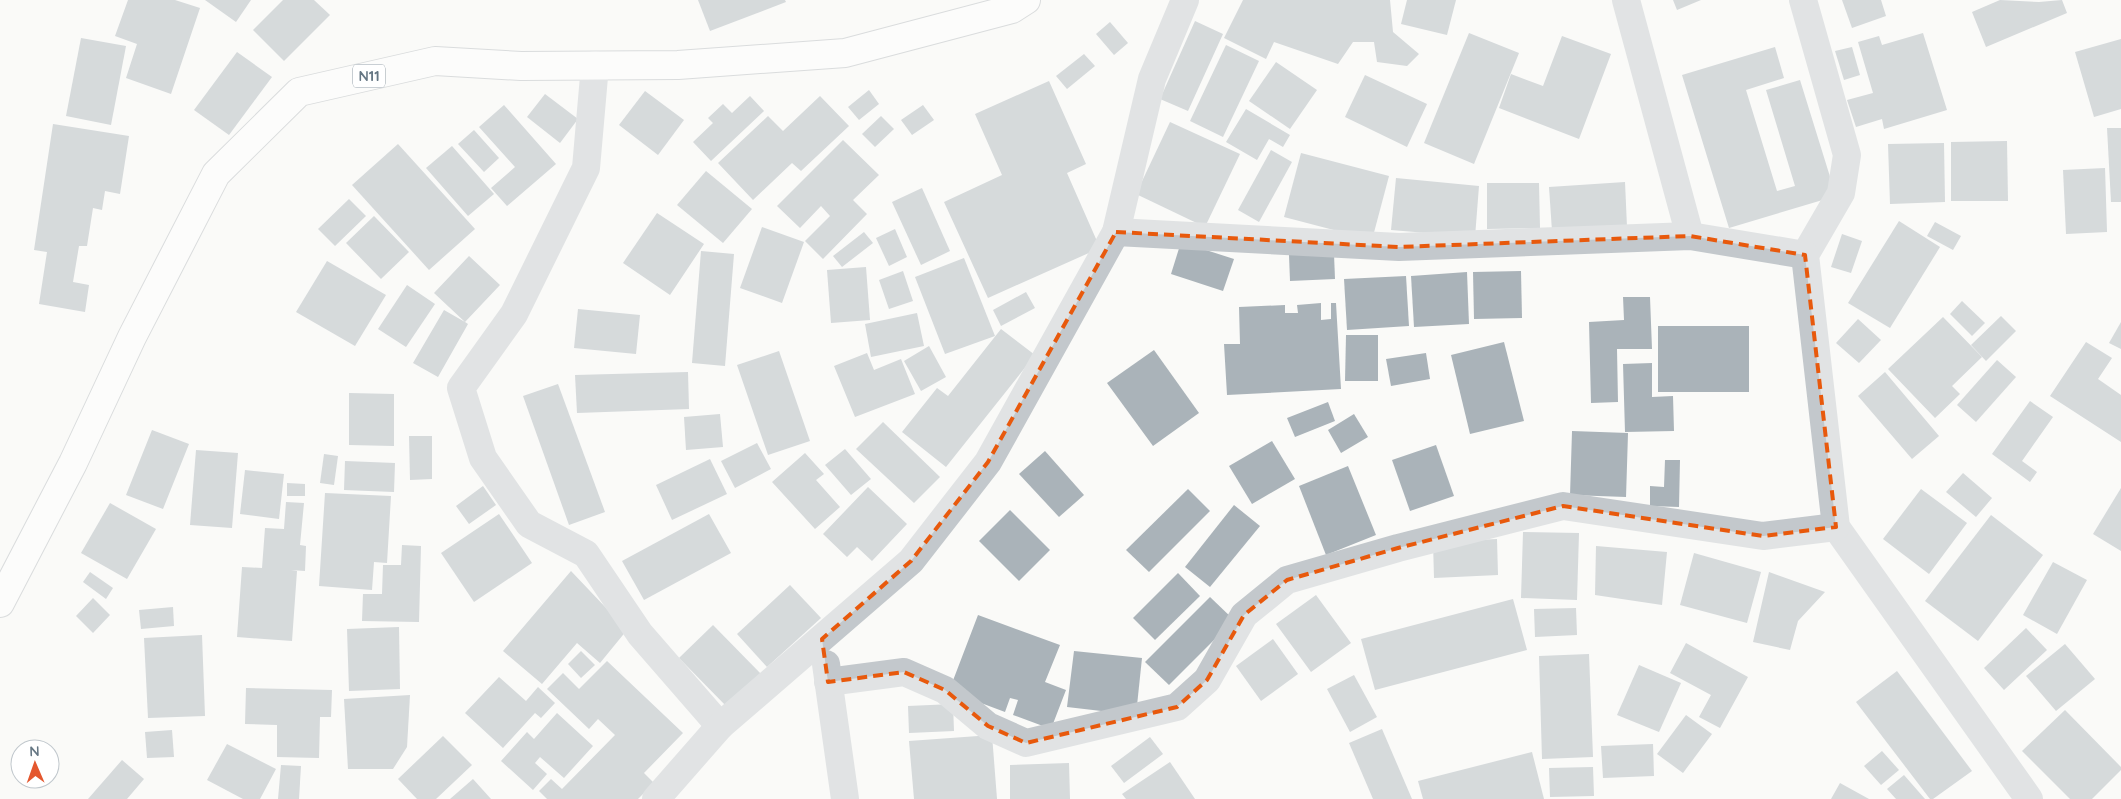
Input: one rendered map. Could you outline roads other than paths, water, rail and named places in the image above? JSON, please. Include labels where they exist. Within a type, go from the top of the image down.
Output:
[{"type":"highway","name":"N11","points":[[0,602],[73,463],[132,337],[216,174],[299,92],[436,61],[521,66],[678,65],[846,53],[1017,3]]},
{"type":"street","points":[[656,799],[720,726],[911,561],[988,462],[1116,232],[1152,79],[1185,0]]},
{"type":"street","points":[[1626,0],[1690,236]]},
{"type":"street","points":[[1803,0],[1847,154],[1841,193],[1805,256],[1836,528],[2029,799]]},
{"type":"street","points":[[595,65],[586,168],[514,314],[461,388],[483,458],[529,524],[586,554],[640,634],[720,726]]},
{"type":"street","points":[[1116,232],[1400,247],[1690,236],[1805,256]]},
{"type":"street","points":[[828,682],[904,672],[945,690],[988,726],[1026,743],[1177,707],[1207,680],[1244,616],[1287,580],[1398,548],[1563,506],[1764,536],[1836,528]]},
{"type":"street","points":[[822,639],[845,799]]}]
